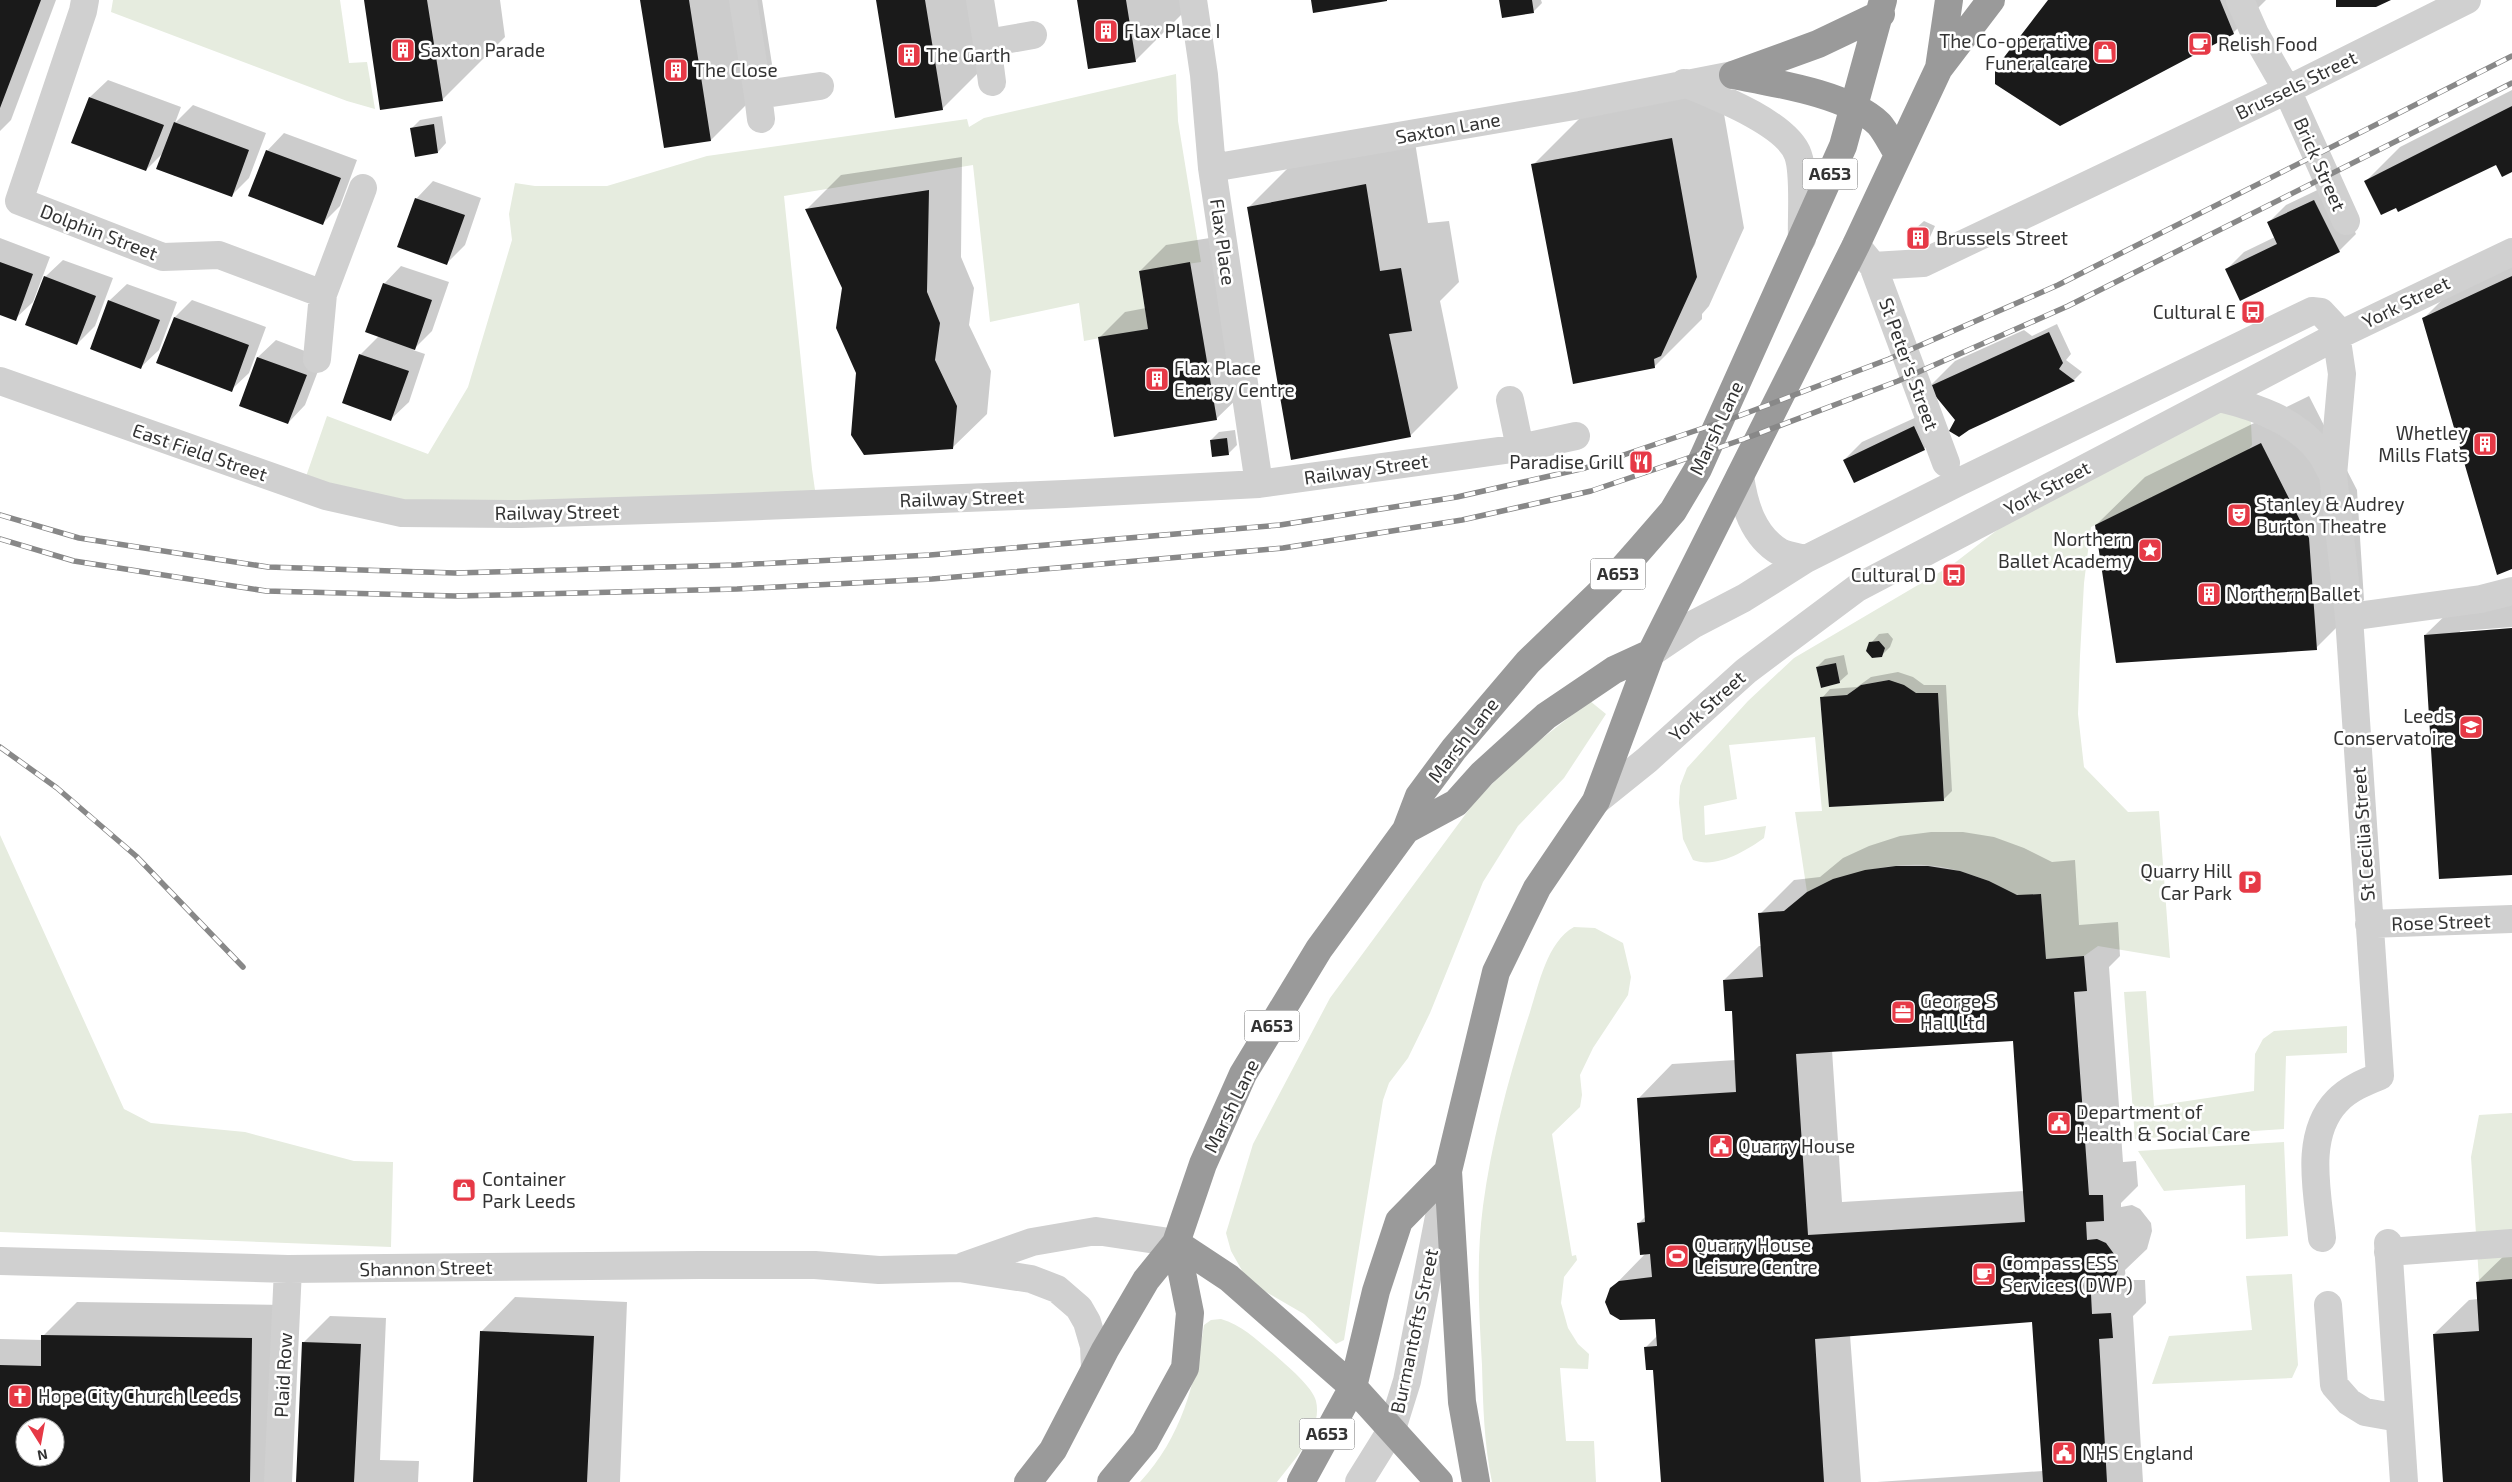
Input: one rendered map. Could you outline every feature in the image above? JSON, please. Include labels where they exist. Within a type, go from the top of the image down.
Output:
[{"type":"highway","points":[[1939,68],[1949,0]]},
{"type":"highway","name":"A653","points":[[1301,1482],[1352,1387],[1376,1291],[1399,1221],[1448,1171],[1496,972],[1538,888],[1596,801],[1651,653],[1856,245],[1939,68],[1991,0]]},
{"type":"highway","points":[[1733,75],[1818,44],[1882,7]]},
{"type":"highway","name":"Marsh Lane","points":[[1028,1482],[1053,1450],[1095,1369],[1146,1280],[1176,1243],[1203,1164],[1243,1074],[1319,949],[1406,830],[1419,796],[1488,707],[1528,662],[1610,583],[1673,511],[1698,469],[1843,146],[1882,7]]},
{"type":"highway","points":[[1733,75],[1813,92],[1854,109],[1878,124],[1898,154]]},
{"type":"highway","points":[[1406,830],[1456,803],[1506,751],[1546,716],[1614,670],[1651,653]]},
{"type":"highway","points":[[1448,1171],[1462,1402],[1476,1482]]},
{"type":"highway","points":[[1176,1243],[1229,1278],[1352,1387],[1439,1482]]},
{"type":"highway","points":[[1111,1482],[1145,1441],[1185,1368],[1190,1312],[1176,1243]]},
{"type":"street","name":"Dolphin Street","points":[[85,0],[83,11],[9,199],[163,258],[219,255],[322,294]]},
{"type":"street","points":[[743,0],[759,107],[820,86]]},
{"type":"street","points":[[980,0],[992,82]]},
{"type":"street","name":"Flax Place","points":[[1192,0],[1204,75],[1212,168],[1259,484]]},
{"type":"street","name":"Brick Street","points":[[2240,0],[2255,34],[2287,90],[2346,221]]},
{"type":"street","name":"Brussels Street","points":[[1873,266],[1923,264],[2287,90],[2467,0]]},
{"type":"street","points":[[987,43],[1033,36]]},
{"type":"street","name":"Saxton Lane","points":[[1212,168],[1580,105],[1684,83],[1733,75]]},
{"type":"street","points":[[1684,83],[1741,107],[1784,136],[1798,154],[1802,239]]},
{"type":"street","points":[[317,359],[322,294],[363,188]]},
{"type":"street","points":[[1856,245],[1873,266]]},
{"type":"street","name":"York Street","points":[[1596,801],[1647,760],[1746,670],[1857,588],[2337,336],[2512,252]]},
{"type":"street","name":"St Peter's Street","points":[[1873,266],[1943,455]]},
{"type":"street","name":"St Cecilia Street","points":[[1806,560],[1958,482],[2312,311],[2321,312],[2329,319],[2335,327],[2342,374],[2333,475],[2349,617],[2380,1076],[2356,1086],[2337,1100],[2325,1118],[2318,1134],[2316,1171],[2322,1238]]},
{"type":"street","name":"East Field Street","points":[[0,381],[326,496],[402,513]]},
{"type":"street","name":"St Cecilia Street","points":[[2219,398],[2251,406],[2291,425],[2320,452],[2333,475]]},
{"type":"street","points":[[1510,400],[1520,448]]},
{"type":"street","name":"Railway Street","points":[[402,513],[521,514],[713,508],[1259,484],[1520,448],[1576,436]]},
{"type":"street","points":[[1740,476],[1743,501],[1754,526],[1781,552],[1806,560]]},
{"type":"street","points":[[1651,653],[1694,624],[1744,598],[1806,560]]},
{"type":"street","points":[[2349,617],[2481,600],[2512,591]]},
{"type":"street","name":"Rose Street","points":[[2370,924],[2512,919]]},
{"type":"street","name":"Burmantofts Street","points":[[1359,1482],[1392,1429],[1412,1359],[1448,1171]]},
{"type":"street","name":"Shannon Street","points":[[959,1268],[1032,1242],[1096,1232],[1176,1243]]},
{"type":"street","points":[[2404,1482],[2388,1247],[2512,1243]]},
{"type":"street","name":"Shannon Street","points":[[0,1261],[288,1269],[700,1265],[861,1275],[959,1268],[1031,1279],[1057,1289],[1079,1308],[1087,1322],[1094,1346],[1095,1369]]},
{"type":"street","name":"Plaid Row","points":[[278,1482],[288,1269]]},
{"type":"street","points":[[2328,1305],[2334,1385],[2348,1402],[2364,1412],[2399,1418]]},
{"type":"shaded area","points":[[113,0],[340,0],[349,63],[367,62],[375,109],[347,101],[111,12]]},
{"type":"shaded area","points":[[1176,74],[1178,121],[1201,262],[1139,271],[1148,329],[1084,341],[1079,303],[990,322],[973,165],[784,196],[817,504],[521,514],[302,488],[327,416],[428,454],[468,387],[512,240],[509,214],[515,183],[535,186],[607,186],[707,156],[967,119],[969,127],[984,118]]},
{"type":"shaded area","points":[[2246,407],[2251,423],[2252,445],[2246,452],[2091,527],[2084,583],[2080,656],[2078,714],[2084,767],[2128,812],[2159,811],[2170,958],[2098,946],[2084,956],[2046,959],[2041,894],[2015,894],[1984,879],[1943,867],[1903,865],[1883,867],[1844,877],[1807,892],[1795,812],[1822,811],[1815,737],[1729,745],[1737,799],[1704,806],[1705,835],[1766,826],[1764,838],[1740,853],[1721,860],[1702,862],[1693,860],[1683,839],[1679,803],[1680,786],[1687,768],[1748,701],[1794,658],[1952,565],[2049,490],[2199,410]],"holes":[[[1879,641],[1885,648],[1882,657],[1872,658],[1866,651],[1870,642]],[[1836,663],[1840,683],[1821,688],[1816,667]],[[1889,680],[1916,693],[1938,693],[1944,801],[1829,807],[1820,698],[1847,695],[1861,685]]]},
{"type":"shaded area","points":[[1590,701],[1606,714],[1564,778],[1518,826],[1483,882],[1430,1013],[1408,1058],[1389,1083],[1383,1100],[1344,1340],[1336,1344],[1304,1314],[1261,1289],[1244,1274],[1231,1251],[1226,1233],[1253,1144],[1330,998],[1476,800],[1522,754]]},
{"type":"shaded area","points":[[0,835],[124,1109],[151,1123],[245,1132],[354,1161],[393,1162],[391,1247],[0,1232]]},
{"type":"shaded area","points":[[1574,927],[1595,928],[1623,943],[1631,977],[1628,995],[1593,1048],[1580,1075],[1582,1095],[1580,1107],[1552,1134],[1572,1256],[1576,1255],[1577,1260],[1564,1277],[1561,1303],[1568,1328],[1578,1344],[1589,1354],[1588,1369],[1560,1368],[1566,1441],[1594,1441],[1596,1482],[1492,1482],[1484,1424],[1479,1306],[1479,1246],[1483,1206],[1502,1108],[1541,977],[1557,943]]},
{"type":"shaded area","points":[[2146,991],[2154,1106],[2254,1091],[2255,1054],[2263,1039],[2274,1031],[2347,1026],[2347,1053],[2286,1056],[2284,1129],[2135,1139],[2124,992]]},
{"type":"shaded area","points":[[2512,1113],[2512,1362],[2482,1326],[2471,1157],[2479,1115]]},
{"type":"shaded area","points":[[2284,1142],[2288,1236],[2246,1239],[2245,1185],[2164,1191],[2138,1151]]},
{"type":"shaded area","points":[[2292,1274],[2298,1365],[2292,1378],[2152,1384],[2169,1336],[2252,1330],[2246,1276]]},
{"type":"shaded area","points":[[1221,1319],[1243,1329],[1256,1339],[1292,1370],[1310,1389],[1316,1401],[1317,1412],[1311,1434],[1298,1455],[1277,1482],[1140,1482],[1166,1447],[1176,1428],[1191,1388],[1204,1325],[1211,1320]]},
{"type":"building","points":[[0,0],[41,0],[0,108]]},
{"type":"building","name":"Saxton Parade","points":[[364,0],[427,0],[443,101],[380,110]]},
{"type":"building","name":"The Close","points":[[640,0],[689,0],[711,141],[664,148]]},
{"type":"building","name":"The Garth","points":[[876,0],[925,0],[943,110],[895,118]]},
{"type":"building","name":"Flax Place I","points":[[1077,0],[1126,0],[1136,62],[1088,69]]},
{"type":"building","points":[[1311,0],[1387,0],[1387,1],[1313,13]]},
{"type":"building","points":[[1499,0],[1532,0],[1534,13],[1502,18]]},
{"type":"building","name":"The Co-operative Funeralcare","points":[[2048,0],[2220,0],[2234,34],[2060,126],[1995,84],[1995,69]]},
{"type":"building","points":[[2336,0],[2391,0],[2376,7],[2336,7]]},
{"type":"building","points":[[89,97],[164,125],[146,171],[71,143]]},
{"type":"building","points":[[2512,106],[2512,172],[2502,177],[2496,165],[2398,212],[2396,208],[2381,215],[2364,181]]},
{"type":"building","points":[[174,122],[249,150],[232,197],[156,169]]},
{"type":"building","points":[[434,124],[438,153],[415,157],[410,128]]},
{"type":"building","points":[[1672,138],[1697,277],[1661,356],[1654,359],[1655,368],[1573,384],[1531,164]]},
{"type":"building","points":[[266,150],[341,178],[323,225],[248,196]]},
{"type":"building","points":[[1366,184],[1380,271],[1401,268],[1412,331],[1389,334],[1411,437],[1291,460],[1247,207]]},
{"type":"building","points":[[929,190],[927,292],[940,323],[935,360],[957,406],[953,449],[864,455],[851,435],[856,373],[836,328],[842,288],[805,209]]},
{"type":"building","points":[[415,198],[465,215],[447,265],[397,247]]},
{"type":"building","points":[[2314,200],[2340,252],[2240,301],[2225,269],[2277,244],[2267,222]]},
{"type":"building","name":"Brussels Street","points":[[1914,229],[1927,235],[1921,247],[1908,241]]},
{"type":"building","points":[[0,262],[33,274],[16,321],[0,315]]},
{"type":"building","name":"Flax Place Energy Centre","points":[[1190,262],[1217,420],[1114,437],[1098,337],[1148,329],[1139,271]]},
{"type":"building","points":[[44,276],[96,296],[77,345],[25,325]]},
{"type":"building","name":"Whetley Mills Flats","points":[[2512,276],[2512,569],[2497,575],[2422,318]]},
{"type":"building","points":[[383,283],[432,300],[415,350],[365,332]]},
{"type":"building","points":[[108,300],[160,320],[141,369],[90,349]]},
{"type":"building","points":[[174,317],[249,345],[232,392],[156,363]]},
{"type":"building","points":[[2049,332],[2063,363],[2059,369],[2075,381],[1969,430],[1959,437],[1949,431],[1955,420],[1928,387]]},
{"type":"building","points":[[359,354],[409,371],[391,421],[342,403]]},
{"type":"building","points":[[257,357],[307,375],[288,424],[239,406]]},
{"type":"building","points":[[1914,426],[1925,450],[1854,483],[1843,460]]},
{"type":"building","name":"Flax Place Energy Centre","points":[[1227,438],[1229,455],[1212,457],[1210,440]]},
{"type":"building","name":"Northern Ballet","points":[[2261,443],[2309,538],[2317,650],[2116,663],[2095,525]]},
{"type":"building","name":"Leeds Conservatoire","points":[[2512,628],[2512,875],[2439,879],[2424,635]]},
{"type":"building","points":[[1879,641],[1885,648],[1882,657],[1872,658],[1866,651],[1869,642]]},
{"type":"building","points":[[1836,663],[1840,683],[1821,688],[1816,667]]},
{"type":"building","points":[[1889,680],[1904,685],[1916,693],[1938,693],[1944,801],[1829,807],[1820,697],[1847,695],[1861,685]]},
{"type":"building","name":"Quarry House","points":[[1896,866],[1928,866],[1960,871],[1989,881],[2017,895],[2041,894],[2046,959],[2084,956],[2087,991],[2074,992],[2089,1195],[2103,1195],[2104,1221],[2086,1222],[2087,1240],[2097,1239],[2106,1243],[2117,1258],[2119,1267],[2113,1284],[2106,1290],[2091,1294],[2092,1314],[2111,1313],[2113,1338],[2099,1339],[2107,1482],[2043,1482],[2032,1322],[1815,1339],[1824,1482],[1661,1482],[1653,1370],[1646,1370],[1644,1347],[1657,1346],[1655,1319],[1620,1320],[1610,1314],[1605,1302],[1610,1288],[1619,1281],[1652,1277],[1650,1254],[1640,1255],[1637,1223],[1645,1222],[1637,1098],[1736,1092],[1732,1011],[1725,1011],[1723,980],[1763,977],[1758,913],[1784,911],[1807,892],[1833,879],[1865,870]],"holes":[[[2013,1041],[2025,1222],[1808,1235],[1796,1054]]]},
{"type":"building","points":[[2512,1279],[2512,1482],[2443,1482],[2433,1334],[2479,1331],[2476,1282]]},
{"type":"building","points":[[480,1331],[594,1336],[587,1482],[473,1482]]},
{"type":"building","points":[[41,1335],[252,1338],[250,1482],[0,1482],[0,1365],[41,1366]]},
{"type":"building","points":[[302,1342],[361,1344],[354,1482],[296,1482]]},
{"type":"railway","points":[[0,515],[79,538],[268,567],[455,573],[736,565],[930,555],[1280,525],[1457,497],[1585,468],[1736,417],[1889,359],[2058,285],[2512,56]]},
{"type":"railway","points":[[0,539],[74,561],[266,591],[455,596],[737,589],[932,579],[1283,548],[1462,520],[1591,491],[1744,439],[1898,381],[2068,306],[2512,83]]},
{"type":"railway","points":[[0,747],[57,788],[136,856],[243,967]]},
{"type":"place","name":"Flax Place I","points":[[1106,31]]},
{"type":"place","name":"Relish Food","points":[[2200,44]]},
{"type":"place","name":"Saxton Parade","points":[[403,50]]},
{"type":"place","name":"The Co-operative Funeralcare","points":[[2105,52]]},
{"type":"place","name":"The Garth","points":[[909,55]]},
{"type":"place","name":"The Close","points":[[676,70]]},
{"type":"place","name":"Brussels Street","points":[[1918,238]]},
{"type":"place","name":"Cultural E","points":[[2253,312]]},
{"type":"place","name":"Flax Place Energy Centre","points":[[1157,379]]},
{"type":"place","name":"Whetley Mills Flats","points":[[2485,444]]},
{"type":"place","name":"Paradise Grill","points":[[1641,462]]},
{"type":"place","name":"Stanley & Audrey Burton Theatre","points":[[2239,515]]},
{"type":"place","name":"Northern Ballet Academy","points":[[2150,550]]},
{"type":"place","name":"Cultural D","points":[[1954,575]]},
{"type":"place","name":"Northern Ballet","points":[[2209,594]]},
{"type":"place","name":"Leeds Conservatoire","points":[[2471,727]]},
{"type":"place","name":"Quarry Hill Car Park","points":[[2250,882]]},
{"type":"place","name":"George S Hall Ltd","points":[[1903,1012]]},
{"type":"place","name":"Department of Health & Social Care","points":[[2059,1123]]},
{"type":"place","name":"Quarry House","points":[[1721,1146]]},
{"type":"place","name":"Container Park Leeds","points":[[464,1190]]},
{"type":"place","name":"Quarry House Leisure Centre","points":[[1677,1256]]},
{"type":"place","name":"Compass ESS Services (DWP)","points":[[1984,1274]]},
{"type":"place","name":"Hope City Church Leeds","points":[[20,1396]]},
{"type":"place","name":"NHS England","points":[[2064,1453]]}]
